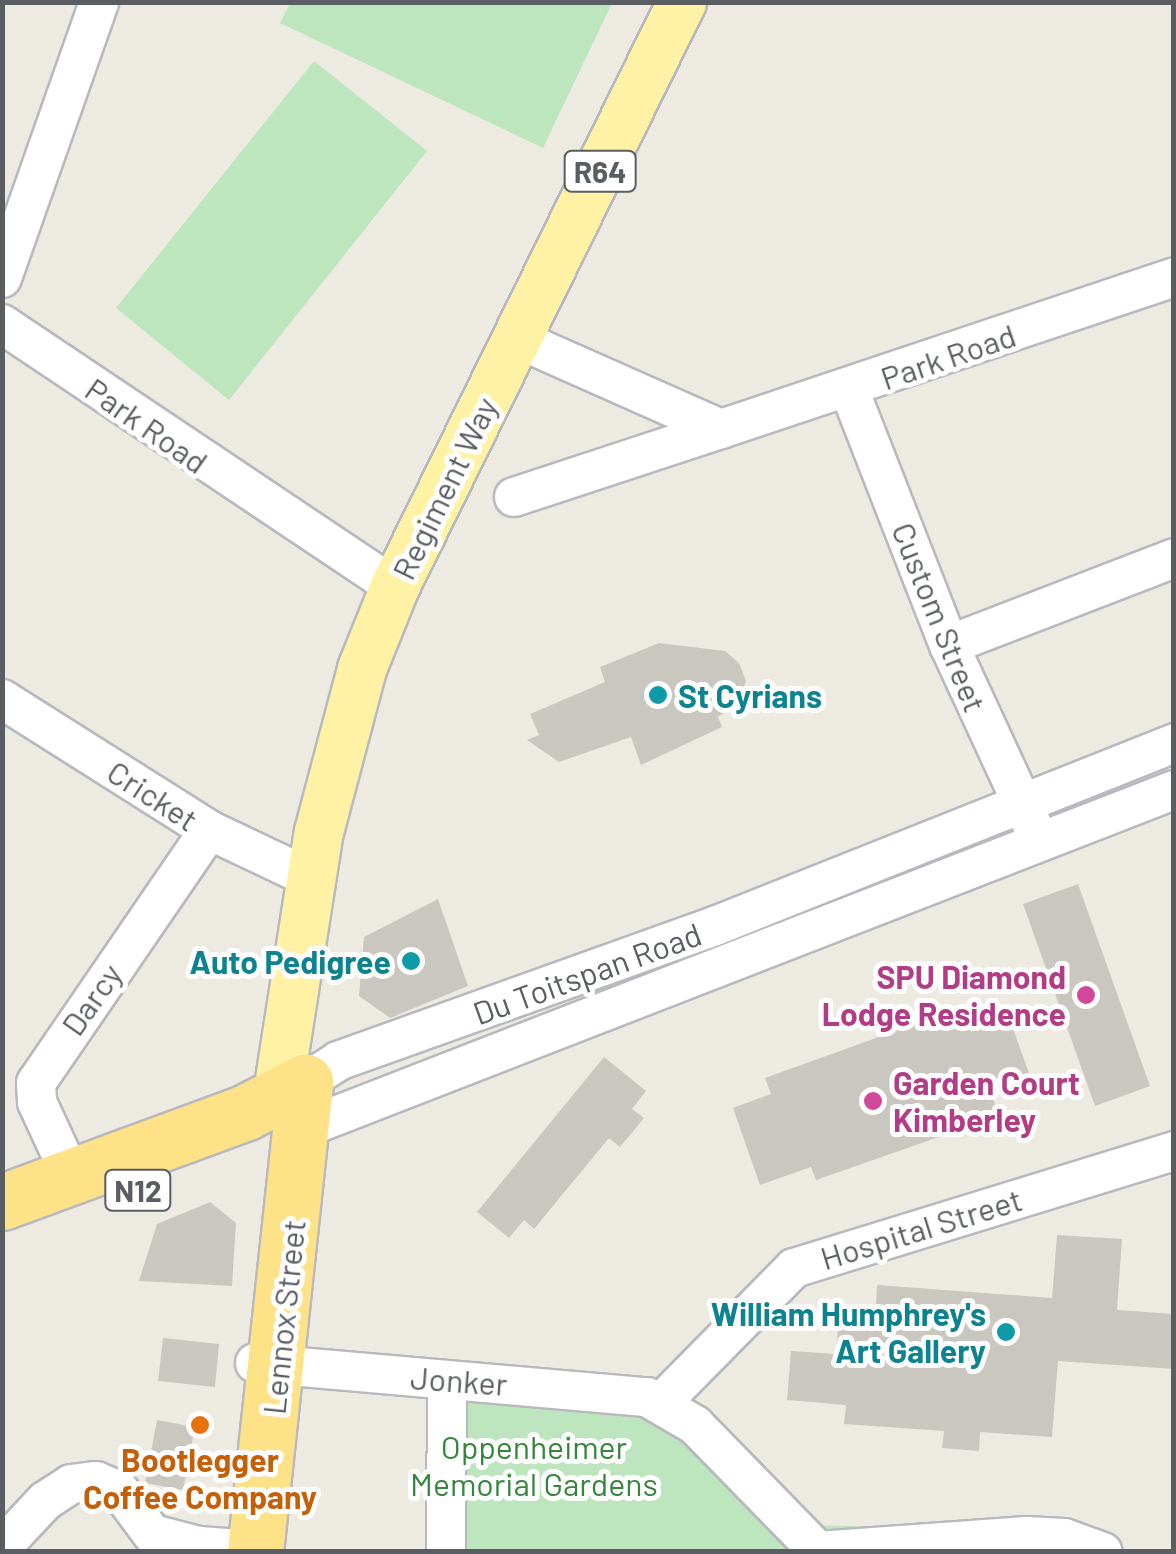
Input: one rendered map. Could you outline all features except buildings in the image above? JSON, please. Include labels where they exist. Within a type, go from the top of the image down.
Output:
[{"type":"highway","name":"Du Toitspan Road","points":[[2,1202],[289,1113]]},
{"type":"highway","name":"Du Toitspan Road","points":[[2,1237],[289,1113]]},
{"type":"highway","name":"Lennox Street","points":[[243,1550],[267,1364],[289,1113]]},
{"type":"main road","name":"Regiment Way","points":[[289,1113],[281,1050],[295,1003],[310,878],[343,731],[395,586],[520,340],[682,2]]},
{"type":"street","points":[[2,278],[99,2]]},
{"type":"street","name":"Park Road","points":[[514,497],[849,389],[1174,277]]},
{"type":"street","name":"Park Road","points":[[2,324],[395,586]]},
{"type":"street","points":[[520,340],[721,429]]},
{"type":"street","points":[[622,461],[632,423],[626,388]]},
{"type":"street","name":"Custom Street","points":[[849,389],[948,645],[1039,841]]},
{"type":"street","points":[[948,645],[1174,558]]},
{"type":"street","name":"Cricket","points":[[2,699],[209,830],[310,878]]},
{"type":"street","name":"Du Toitspan Road","points":[[289,1113],[338,1061],[716,926],[1174,743]]},
{"type":"street","name":"Du Toitspan Road","points":[[289,1113],[1174,790]]},
{"type":"street","name":"Darcy","points":[[73,1180],[37,1102],[36,1083],[209,830]]},
{"type":"street","name":"Hospital Street","points":[[661,1403],[773,1284],[807,1262],[1174,1151]]},
{"type":"street","name":"Jonker","points":[[267,1364],[620,1391],[661,1403]]},
{"type":"street","points":[[446,1552],[448,1380]]},
{"type":"street","points":[[661,1403],[713,1442],[819,1551],[1026,1536],[1064,1538],[1103,1552]]},
{"type":"street","points":[[2,1547],[45,1501],[71,1484],[96,1481],[120,1490],[148,1543],[243,1550]]},
{"type":"green space","points":[[290,2],[612,3],[543,148],[280,23]]},
{"type":"green space","points":[[314,61],[427,151],[229,400],[116,308]]},
{"type":"green space","name":"Oppenheimer Memorial Gardens","points":[[455,1371],[657,1389],[802,1525],[1083,1531],[1115,1552],[443,1552]]},
{"type":"place","name":"St Cyrians","points":[[658,695]]},
{"type":"place","name":"Auto Pedigree","points":[[411,961]]},
{"type":"place","name":"SPU Diamond Lodge Residence","points":[[1086,995]]},
{"type":"place","name":"Garden Court Kimberley","points":[[873,1101]]},
{"type":"place","name":"William Humphrey's Art Gallery","points":[[1006,1332]]},
{"type":"place","name":"Bootlegger Coffee Company","points":[[200,1425]]}]
